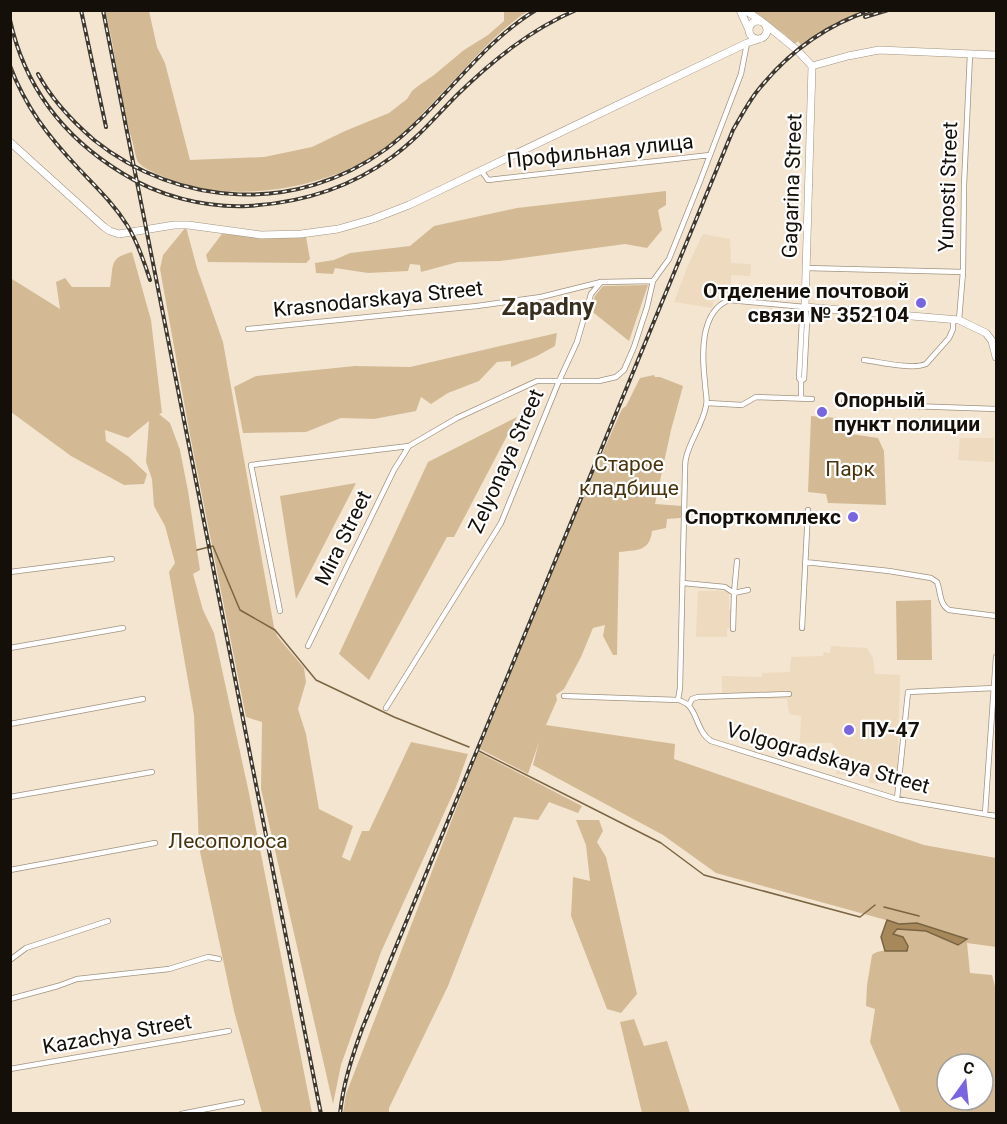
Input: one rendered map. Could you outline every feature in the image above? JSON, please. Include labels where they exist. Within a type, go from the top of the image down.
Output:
[{"type":"main road","points":[[740,10],[749,32],[754,39],[765,37],[767,29],[759,21],[754,22],[750,26],[749,32],[747,43]]},
{"type":"main road","points":[[745,10],[797,50],[812,66],[879,50],[996,55]]},
{"type":"main road","points":[[481,170],[747,43],[779,36]]},
{"type":"main road","name":"Gagarina Street","points":[[805,307],[812,66]]},
{"type":"main road","name":"Профильная улица","points":[[10,142],[110,231],[119,234],[174,225],[261,235],[301,234],[338,229],[409,205],[481,170]]},
{"type":"main road","points":[[805,307],[956,320],[986,333],[992,341],[996,357]]},
{"type":"street","name":"Профильная улица","points":[[559,381],[599,381],[616,377],[624,370],[634,347],[653,281],[669,259],[741,74],[747,43]]},
{"type":"street","name":"Yunosti Street","points":[[864,360],[922,366],[949,338],[953,329],[963,272],[963,185],[969,54]]},
{"type":"street","name":"Профильная улица","points":[[481,170],[488,180],[710,155]]},
{"type":"street","points":[[806,268],[963,272]]},
{"type":"street","name":"Krasnodarskaya Street","points":[[248,328],[477,306],[541,297],[601,282],[653,281]]},
{"type":"street","name":"Zelyonaya Street","points":[[386,708],[501,523],[577,342],[591,294],[601,282]]},
{"type":"street","points":[[678,700],[686,457],[707,403],[703,367],[705,332],[716,309],[729,300],[805,307]]},
{"type":"street","name":"Gagarina Street","points":[[801,399],[807,321],[805,307]]},
{"type":"street","points":[[280,611],[252,465],[409,446],[457,418],[537,381],[559,381]]},
{"type":"street","points":[[707,403],[742,405],[756,397],[812,399]]},
{"type":"street","points":[[844,402],[996,409]]},
{"type":"street","name":"Mira Street","points":[[308,646],[394,470],[409,446]]},
{"type":"street","points":[[802,628],[808,510]]},
{"type":"street","points":[[10,572],[112,559]]},
{"type":"street","points":[[733,629],[737,561]]},
{"type":"street","points":[[805,562],[931,578],[937,582],[945,608],[996,616]]},
{"type":"street","points":[[683,583],[725,587],[734,593],[748,590]]},
{"type":"street","points":[[10,648],[123,628]]},
{"type":"street","points":[[985,814],[995,715],[996,657]]},
{"type":"street","points":[[897,799],[908,692],[994,688]]},
{"type":"street","points":[[564,696],[678,700],[689,705],[692,699],[698,698],[789,694]]},
{"type":"street","points":[[10,724],[143,699]]},
{"type":"street","name":"Volgogradskaya Street","points":[[689,705],[701,731],[711,741],[897,799],[996,816]]},
{"type":"street","points":[[10,797],[152,772]]},
{"type":"street","points":[[10,870],[155,843]]},
{"type":"street","points":[[10,960],[26,948],[108,921]]},
{"type":"street","points":[[10,999],[77,979],[169,969],[208,957],[219,959]]},
{"type":"street","name":"Kazachya Street","points":[[10,1069],[229,1031]]},
{"type":"street","points":[[181,1113],[242,1102]]},
{"type":"shaded area","points":[[703,234],[730,239],[731,263],[751,264],[750,276],[731,275],[731,296],[715,295],[712,308],[674,302]]},
{"type":"shaded area","points":[[960,438],[994,438],[994,462],[958,460]]},
{"type":"shaded area","points":[[698,591],[729,591],[729,609],[731,610],[727,637],[696,637]]},
{"type":"shaded area","name":"ПУ-47","points":[[831,646],[867,648],[873,658],[875,674],[900,675],[897,789],[889,784],[869,783],[869,777],[836,774],[839,753],[832,743],[800,743],[801,716],[789,714],[787,699],[697,699],[696,696],[722,695],[722,676],[762,677],[762,673],[790,672],[791,657],[823,656],[824,652],[830,653]]},
{"type":"shaded area","points":[[887,920],[899,924],[917,923],[967,939],[958,945],[926,931],[897,929],[893,934],[903,937],[908,946],[907,951],[885,951],[881,937]]},
{"type":"green space","points":[[105,11],[149,11],[157,47],[165,63],[190,160],[264,157],[312,147],[389,113],[407,99],[418,86],[504,21],[504,11],[528,11],[493,40],[413,124],[383,149],[364,161],[343,171],[298,186],[274,190],[227,191],[205,189],[169,179],[150,171],[138,162],[124,110]]},
{"type":"green space","points":[[750,11],[864,11],[835,23],[801,45],[798,41],[795,44]]},
{"type":"green space","points":[[666,191],[666,205],[658,210],[662,230],[647,248],[625,244],[500,261],[458,262],[421,272],[420,265],[410,264],[408,271],[368,273],[335,268],[333,274],[316,273],[315,263],[334,260],[350,253],[410,246],[434,226],[517,208]]},
{"type":"green space","points":[[186,227],[197,268],[223,342],[274,627],[277,636],[304,668],[306,682],[298,709],[306,734],[319,809],[353,826],[342,857],[350,861],[362,831],[369,831],[411,742],[468,754],[456,787],[381,952],[341,1065],[333,1104],[261,789],[262,722],[246,717],[189,430],[160,269],[163,255]]},
{"type":"green space","points":[[222,234],[306,237],[310,259],[306,263],[208,262],[206,255]]},
{"type":"green space","name":"Лесополоса","points":[[132,252],[151,320],[162,413],[159,414],[170,423],[180,450],[200,570],[193,574],[203,610],[214,633],[249,793],[312,1113],[262,1113],[234,1011],[199,847],[194,715],[169,572],[175,563],[165,526],[154,506],[152,479],[146,462],[149,421],[128,438],[105,430],[106,441],[129,457],[147,474],[144,484],[124,485],[71,456],[11,412],[10,285],[12,279],[60,309],[56,282],[65,278],[72,287],[110,287],[113,264],[119,257]]},
{"type":"green space","points":[[648,285],[629,341],[590,310],[595,296],[603,286]]},
{"type":"green space","points":[[557,333],[555,346],[537,356],[511,367],[511,361],[497,362],[479,381],[448,393],[431,404],[421,397],[416,411],[374,419],[341,418],[306,432],[243,433],[234,387],[256,376],[355,366],[410,367]]},
{"type":"green space","name":"Старое кладбище","points":[[654,375],[683,386],[655,504],[682,506],[681,518],[667,519],[666,528],[652,531],[648,543],[641,549],[619,552],[617,655],[613,655],[603,636],[605,625],[593,628],[564,689],[556,695],[557,700],[546,725],[675,744],[674,759],[924,845],[996,858],[996,947],[967,943],[970,973],[992,975],[996,990],[996,1113],[901,1113],[870,1042],[875,1009],[866,1006],[872,955],[884,951],[907,951],[892,934],[897,929],[922,930],[716,873],[663,835],[533,765],[539,742],[528,774],[480,749],[578,508],[622,409],[626,406],[640,378]]},
{"type":"green space","name":"Парк","points":[[811,416],[852,419],[851,434],[878,438],[884,451],[886,505],[828,503],[826,494],[808,492]]},
{"type":"green space","points":[[517,417],[454,537],[447,537],[369,680],[339,654],[428,462]]},
{"type":"green space","points":[[356,483],[296,599],[280,496]]},
{"type":"green space","points":[[931,600],[932,660],[897,660],[896,601]]},
{"type":"green space","points":[[478,752],[582,806],[578,813],[549,802],[538,820],[514,817],[448,986],[389,1108],[389,1113],[343,1113],[346,1094]]},
{"type":"green space","points":[[576,820],[599,820],[603,831],[597,842],[606,857],[637,994],[621,1013],[607,1009],[571,916],[573,877],[590,881],[586,845]]},
{"type":"green space","points":[[634,1019],[644,1046],[667,1041],[690,1113],[642,1113],[620,1022]]},
{"type":"waterway","points":[[197,550],[213,546],[240,610],[275,630],[316,680],[394,717],[469,747]]},
{"type":"waterway","points":[[479,751],[661,843],[704,875],[860,917],[875,905]]},
{"type":"waterway","points":[[884,907],[919,916]]},
{"type":"railway","points":[[81,10],[106,127]]},
{"type":"railway","points":[[103,10],[321,1114]]},
{"type":"railway","points":[[38,74],[63,110],[94,140],[127,163],[163,179],[200,190],[238,194],[277,193],[315,185],[351,170],[386,149],[406,133],[495,41],[536,10]]},
{"type":"railway","points":[[10,20],[17,45],[36,89],[65,127],[101,159],[136,181],[166,194],[199,203],[248,206],[287,201],[324,192],[376,168],[410,143],[485,69],[528,36],[576,10]]},
{"type":"railway","points":[[340,1114],[351,1060],[362,1029],[733,130],[755,94],[793,54],[838,24],[872,10]]},
{"type":"railway","points":[[865,17],[888,10]]},
{"type":"railway","points":[[10,66],[23,95],[48,133],[110,202],[127,225],[140,251],[150,280]]},
{"type":"place","name":"Отделение почтовой связи № 352104","points":[[921,303]]},
{"type":"place","name":"Опорный пункт полиции","points":[[822,412]]},
{"type":"place","name":"Спорткомплекс","points":[[853,517]]},
{"type":"place","name":"ПУ-47","points":[[849,730]]},
{"type":"district","name":"Zapadny","points":[[548,307]]}]
